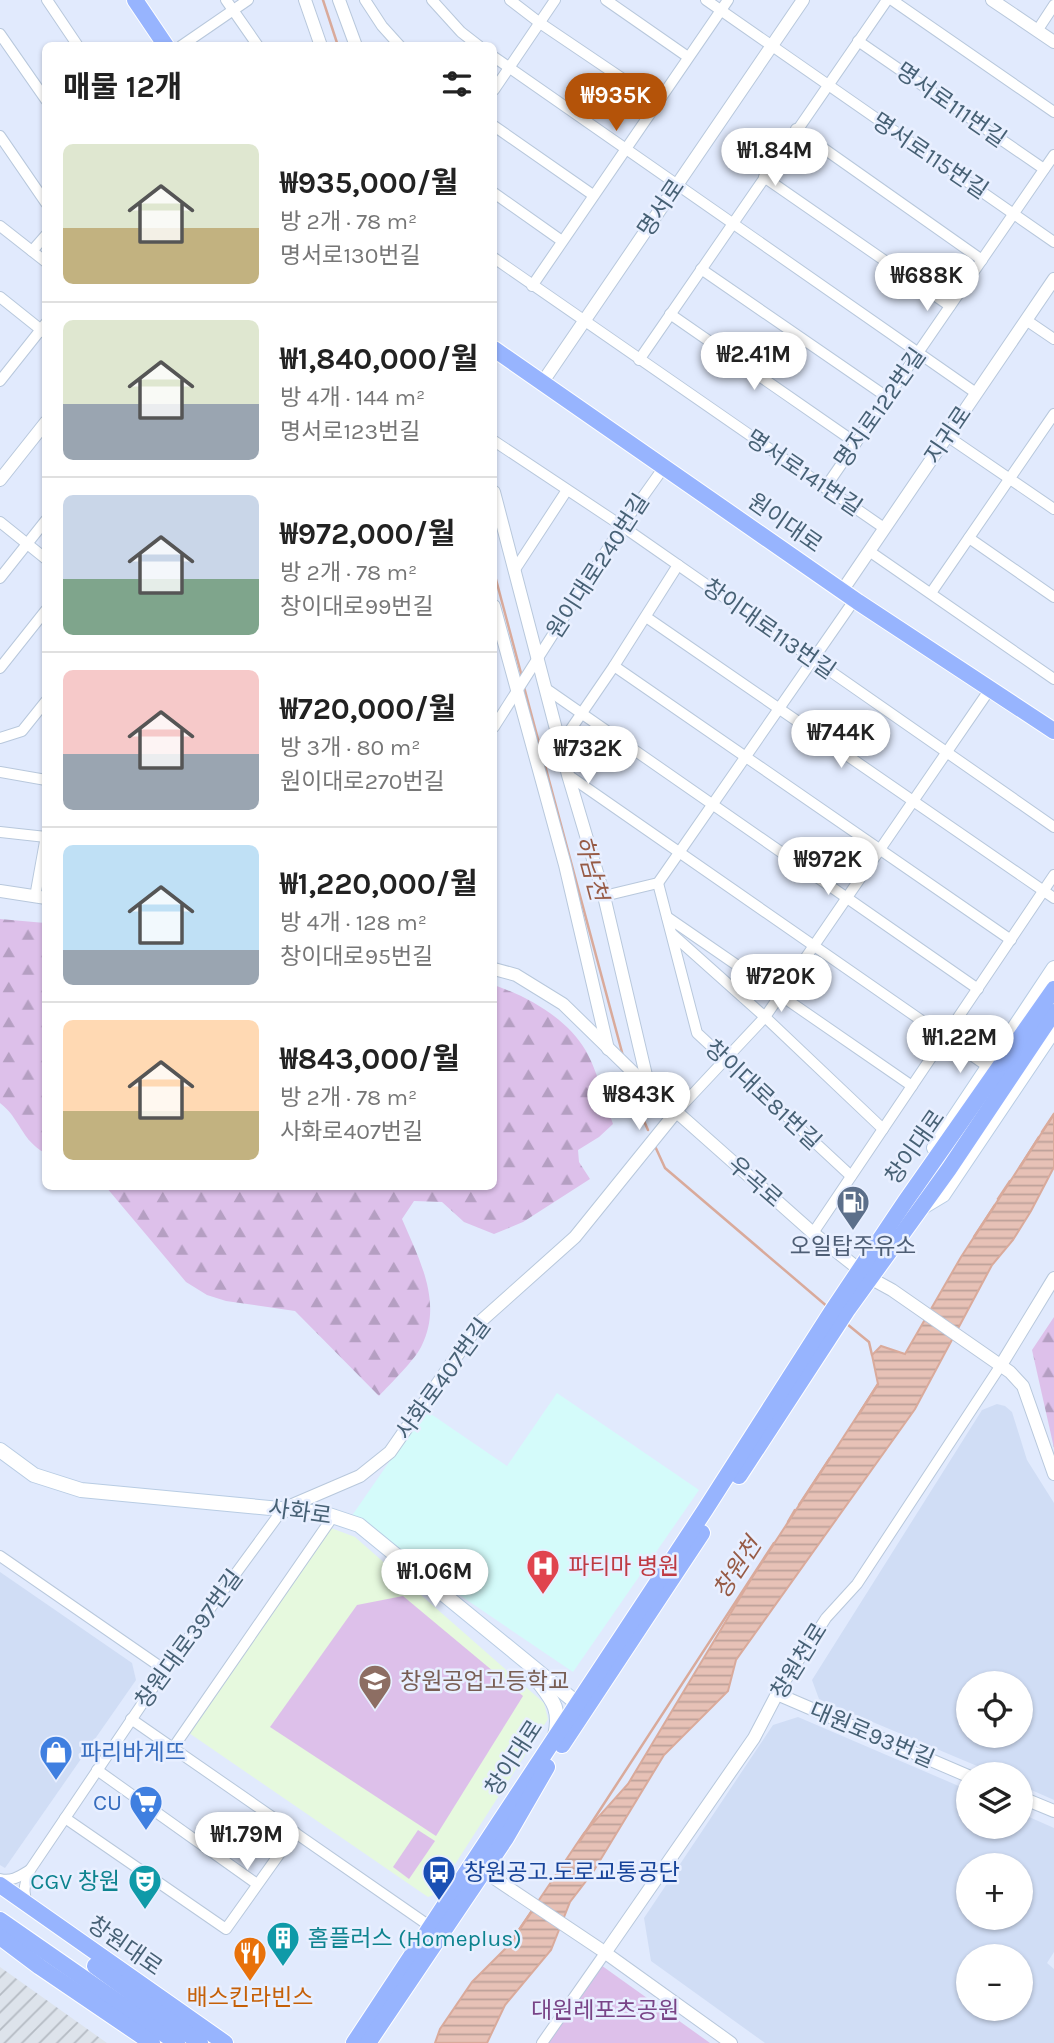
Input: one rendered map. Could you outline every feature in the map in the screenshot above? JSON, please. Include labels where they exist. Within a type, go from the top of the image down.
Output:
[{"type":"main road","points":[[135,0],[163,42]]},
{"type":"main road","name":"원이대로","points":[[497,351],[849,595],[1054,731]]},
{"type":"main road","points":[[905,1202],[913,1181],[1054,968]]},
{"type":"main road","name":"창이대로","points":[[361,2039],[545,1770],[582,1706],[865,1274],[905,1202],[1054,989]]},
{"type":"main road","name":"창이대로","points":[[865,1274],[883,1264],[1054,1013]]},
{"type":"main road","points":[[922,1208],[943,1195],[1054,1030]]},
{"type":"main road","name":"창이대로","points":[[361,2039],[431,1927],[478,1868],[554,1739],[582,1706],[589,1684],[831,1324]]},
{"type":"main road","name":"사화로","points":[[0,1450],[34,1475],[81,1490],[334,1515],[359,1525],[582,1706]]},
{"type":"main road","points":[[524,1660],[570,1687],[589,1684]]},
{"type":"main road","points":[[524,1660],[555,1706],[558,1716],[554,1739]]},
{"type":"main road","name":"창원대로","points":[[0,1885],[222,2042]]},
{"type":"main road","points":[[0,1896],[200,2043]]},
{"type":"main road","points":[[0,1920],[177,2043]]},
{"type":"main road","points":[[0,1937],[152,2043]]},
{"type":"main road","points":[[347,2043],[361,2039]]},
{"type":"street","points":[[47,0],[75,42]]},
{"type":"street","points":[[226,0],[255,42]]},
{"type":"street","points":[[187,42],[248,0]]},
{"type":"street","points":[[305,0],[320,42]]},
{"type":"street","points":[[340,0],[355,42]]},
{"type":"street","points":[[365,0],[396,42]]},
{"type":"street","points":[[432,0],[474,42]]},
{"type":"street","points":[[510,0],[657,102]]},
{"type":"street","points":[[497,86],[555,0]]},
{"type":"street","points":[[606,0],[688,57]]},
{"type":"street","name":"명서로115번길","points":[[706,0],[1054,242]]},
{"type":"street","points":[[532,286],[728,0]]},
{"type":"street","name":"명서로","points":[[542,383],[803,0]]},
{"type":"street","points":[[639,360],[887,0]]},
{"type":"street","points":[[892,0],[1054,112]]},
{"type":"street","points":[[992,0],[1054,42]]},
{"type":"street","points":[[1037,31],[1054,5]]},
{"type":"street","points":[[0,34],[42,95]]},
{"type":"street","name":"명서로111번길","points":[[858,41],[1044,169]]},
{"type":"street","points":[[497,59],[976,393]]},
{"type":"street","points":[[497,128],[593,195]]},
{"type":"street","points":[[796,130],[982,260]]},
{"type":"street","points":[[0,136],[42,197]]},
{"type":"street","name":"명지로122번길","points":[[825,488],[1054,155]]},
{"type":"street","points":[[764,177],[950,306]]},
{"type":"street","points":[[497,195],[562,241]]},
{"type":"street","points":[[0,226],[42,258]]},
{"type":"street","points":[[32,251],[42,240]]},
{"type":"street","name":"명서로141번길","points":[[497,260],[584,323],[884,528]]},
{"type":"street","points":[[701,269],[887,397]]},
{"type":"street","name":"지귀로","points":[[849,595],[869,551],[1054,279]]},
{"type":"street","points":[[0,298],[42,328]]},
{"type":"street","points":[[670,314],[856,443]]},
{"type":"street","points":[[1026,320],[1054,339]]},
{"type":"street","points":[[2,376],[42,331]]},
{"type":"street","points":[[930,593],[1052,420]]},
{"type":"street","points":[[0,480],[42,427]]},
{"type":"street","points":[[947,436],[1054,509]]},
{"type":"street","name":"창이대로113번길","points":[[497,443],[622,526],[1054,827]]},
{"type":"street","name":"원이대로240번길","points":[[519,690],[622,526],[664,467]]},
{"type":"street","points":[[514,571],[567,490]]},
{"type":"street","points":[[497,504],[535,663],[545,688],[604,896],[647,1085]]},
{"type":"street","points":[[0,522],[42,556]]},
{"type":"street","points":[[0,578],[42,525]]},
{"type":"street","points":[[969,538],[1054,597]]},
{"type":"street","points":[[869,551],[1054,679]]},
{"type":"street","points":[[560,745],[678,565]]},
{"type":"street","points":[[604,896],[658,883],[745,755],[814,661],[849,595]]},
{"type":"street","points":[[0,668],[42,615]]},
{"type":"street","points":[[497,616],[565,865],[611,1053]]},
{"type":"street","points":[[646,617],[915,800],[1049,895]]},
{"type":"street","points":[[614,666],[1012,940]]},
{"type":"street","points":[[545,688],[978,989]]},
{"type":"street","points":[[676,1112],[765,1017],[990,689]]},
{"type":"street","points":[[497,723],[519,690]]},
{"type":"street","points":[[0,738],[22,731],[42,706]]},
{"type":"street","points":[[0,772],[42,779]]},
{"type":"street","points":[[568,775],[987,1066]]},
{"type":"street","points":[[0,832],[42,837]]},
{"type":"street","points":[[813,1233],[1012,940],[1049,895],[1054,875]]},
{"type":"street","name":"창이대로81번길","points":[[658,883],[697,1033],[851,1176]]},
{"type":"street","points":[[0,891],[41,897]]},
{"type":"street","points":[[667,917],[912,1086]]},
{"type":"street","points":[[672,933],[883,1129]]},
{"type":"street","points":[[497,970],[516,975],[563,1004],[611,1053]]},
{"type":"street","name":"우곡로","points":[[611,1053],[813,1233],[865,1274],[1001,1365],[1023,1386],[1054,1474]]},
{"type":"street","name":"사화로407번길","points":[[283,1509],[360,1476],[390,1452],[481,1321],[575,1237],[676,1112]]},
{"type":"street","name":"창원천로","points":[[542,2043],[603,1951],[754,1738],[777,1694],[826,1618],[857,1584],[1001,1365],[1054,1278]]},
{"type":"street","name":"창원대로397번길","points":[[30,1870],[164,1670],[283,1509]]},
{"type":"street","points":[[173,1748],[334,1515]]},
{"type":"street","points":[[0,1556],[164,1670]]},
{"type":"street","name":"대원로93번길","points":[[777,1694],[956,1771]]},
{"type":"street","points":[[131,1719],[431,1927]]},
{"type":"street","points":[[97,1770],[257,1884]]},
{"type":"street","points":[[1033,1802],[1054,1811]]},
{"type":"street","points":[[65,1818],[226,1929],[295,1832]]},
{"type":"street","points":[[478,1868],[603,1951],[731,2043]]},
{"type":"street","points":[[0,1879],[7,1881],[30,1870]]},
{"type":"street","points":[[30,1870],[24,1896],[31,1908]]},
{"type":"shaded area","points":[[1054,1114],[1054,1167],[1031,1211],[1013,1240],[992,1265],[915,1409],[736,1660],[728,1691],[664,1755],[593,1872],[570,1902],[551,1950],[505,2005],[487,2043],[435,2043],[440,2029],[472,1982],[508,1946],[584,1833],[628,1784],[753,1576],[878,1384],[872,1355],[881,1346],[905,1354],[961,1257]]},
{"type":"shaded area","name":"파티마 병원","points":[[557,1393],[699,1490],[573,1672],[349,1520],[425,1410],[507,1466]]},
{"type":"shaded area","points":[[997,1404],[1005,1406],[1012,1412],[1027,1460],[1054,1503],[1054,1800],[1033,1791],[1033,1762],[968,1762],[819,1699],[812,1680],[982,1410]]},
{"type":"shaded area","name":"창원공업고등학교","points":[[331,1528],[355,1537],[544,1703],[548,1719],[436,1894],[428,1897],[189,1733]]},
{"type":"shaded area","points":[[0,1572],[132,1663],[136,1680],[5,1868],[0,1865]]},
{"type":"shaded area","points":[[798,1717],[956,1785],[956,1839],[1033,1839],[1033,1819],[1054,1828],[1054,1952],[1047,1963],[1054,1969],[1054,2043],[765,2043],[651,1961],[644,1918],[773,1725]]},
{"type":"shaded area","points":[[0,1967],[107,2043],[0,2043]]},
{"type":"green space","points":[[0,919],[42,923],[42,1151],[31,1142],[0,1103]]},
{"type":"green space","points":[[497,986],[546,1010],[568,1028],[586,1051],[613,1124],[578,1150],[579,1162],[590,1179],[523,1222],[494,1234],[464,1222],[442,1202],[414,1201],[402,1219],[426,1281],[430,1313],[428,1329],[414,1357],[379,1396],[295,1311],[226,1301],[207,1295],[186,1282],[109,1190],[497,1190]]},
{"type":"green space","points":[[1054,1317],[1054,1448],[1032,1350]]},
{"type":"green space","points":[[403,1596],[523,1696],[436,1836],[270,1727],[357,1605]]},
{"type":"green space","points":[[418,1830],[435,1841],[409,1879],[393,1867]]},
{"type":"green space","name":"대원레포츠공원","points":[[598,1963],[710,2043],[543,2043]]},
{"type":"waterway","name":"하남천","points":[[323,0],[337,42]]},
{"type":"waterway","name":"하남천","points":[[497,583],[522,677]]},
{"type":"waterway","name":"하남천","points":[[524,687],[623,1056]]},
{"type":"waterway","name":"하남천","points":[[628,1075],[648,1130]]},
{"type":"waterway","name":"창원천","points":[[1042,1132],[1054,1114]]},
{"type":"waterway","name":"창원천","points":[[1020,1167],[1039,1137]]},
{"type":"waterway","points":[[654,1144],[665,1168],[829,1308]]},
{"type":"waterway","name":"창원천","points":[[998,1199],[1010,1181]]},
{"type":"waterway","name":"창원천","points":[[974,1237],[995,1205]]},
{"type":"waterway","points":[[847,1324],[869,1342],[872,1355]]},
{"type":"waterway","name":"창원천","points":[[859,1414],[878,1384]]},
{"type":"waterway","name":"창원천","points":[[799,1505],[830,1458]]},
{"type":"waterway","name":"창원천","points":[[788,1522],[795,1510]]},
{"type":"waterway","name":"창원천","points":[[579,1842],[774,1543]]},
{"type":"waterway","name":"창원천","points":[[508,1946],[534,1908]]},
{"type":"place","name":"오일탑주유소","points":[[853,1232]]},
{"type":"place","name":"파티마 병원","points":[[543,1596]]},
{"type":"place","name":"창원공업고등학교","points":[[375,1711]]},
{"type":"place","name":"파리바게뜨","points":[[56,1782]]},
{"type":"place","name":"CU","points":[[146,1832]]},
{"type":"place","name":"창원공고.도로교통공단","points":[[439,1902]]},
{"type":"place","name":"CGV 창원","points":[[145,1911]]},
{"type":"place","name":"홈플러스 (Homeplus)","points":[[283,1968]]},
{"type":"place","name":"배스킨라빈스","points":[[250,1983]]}]
